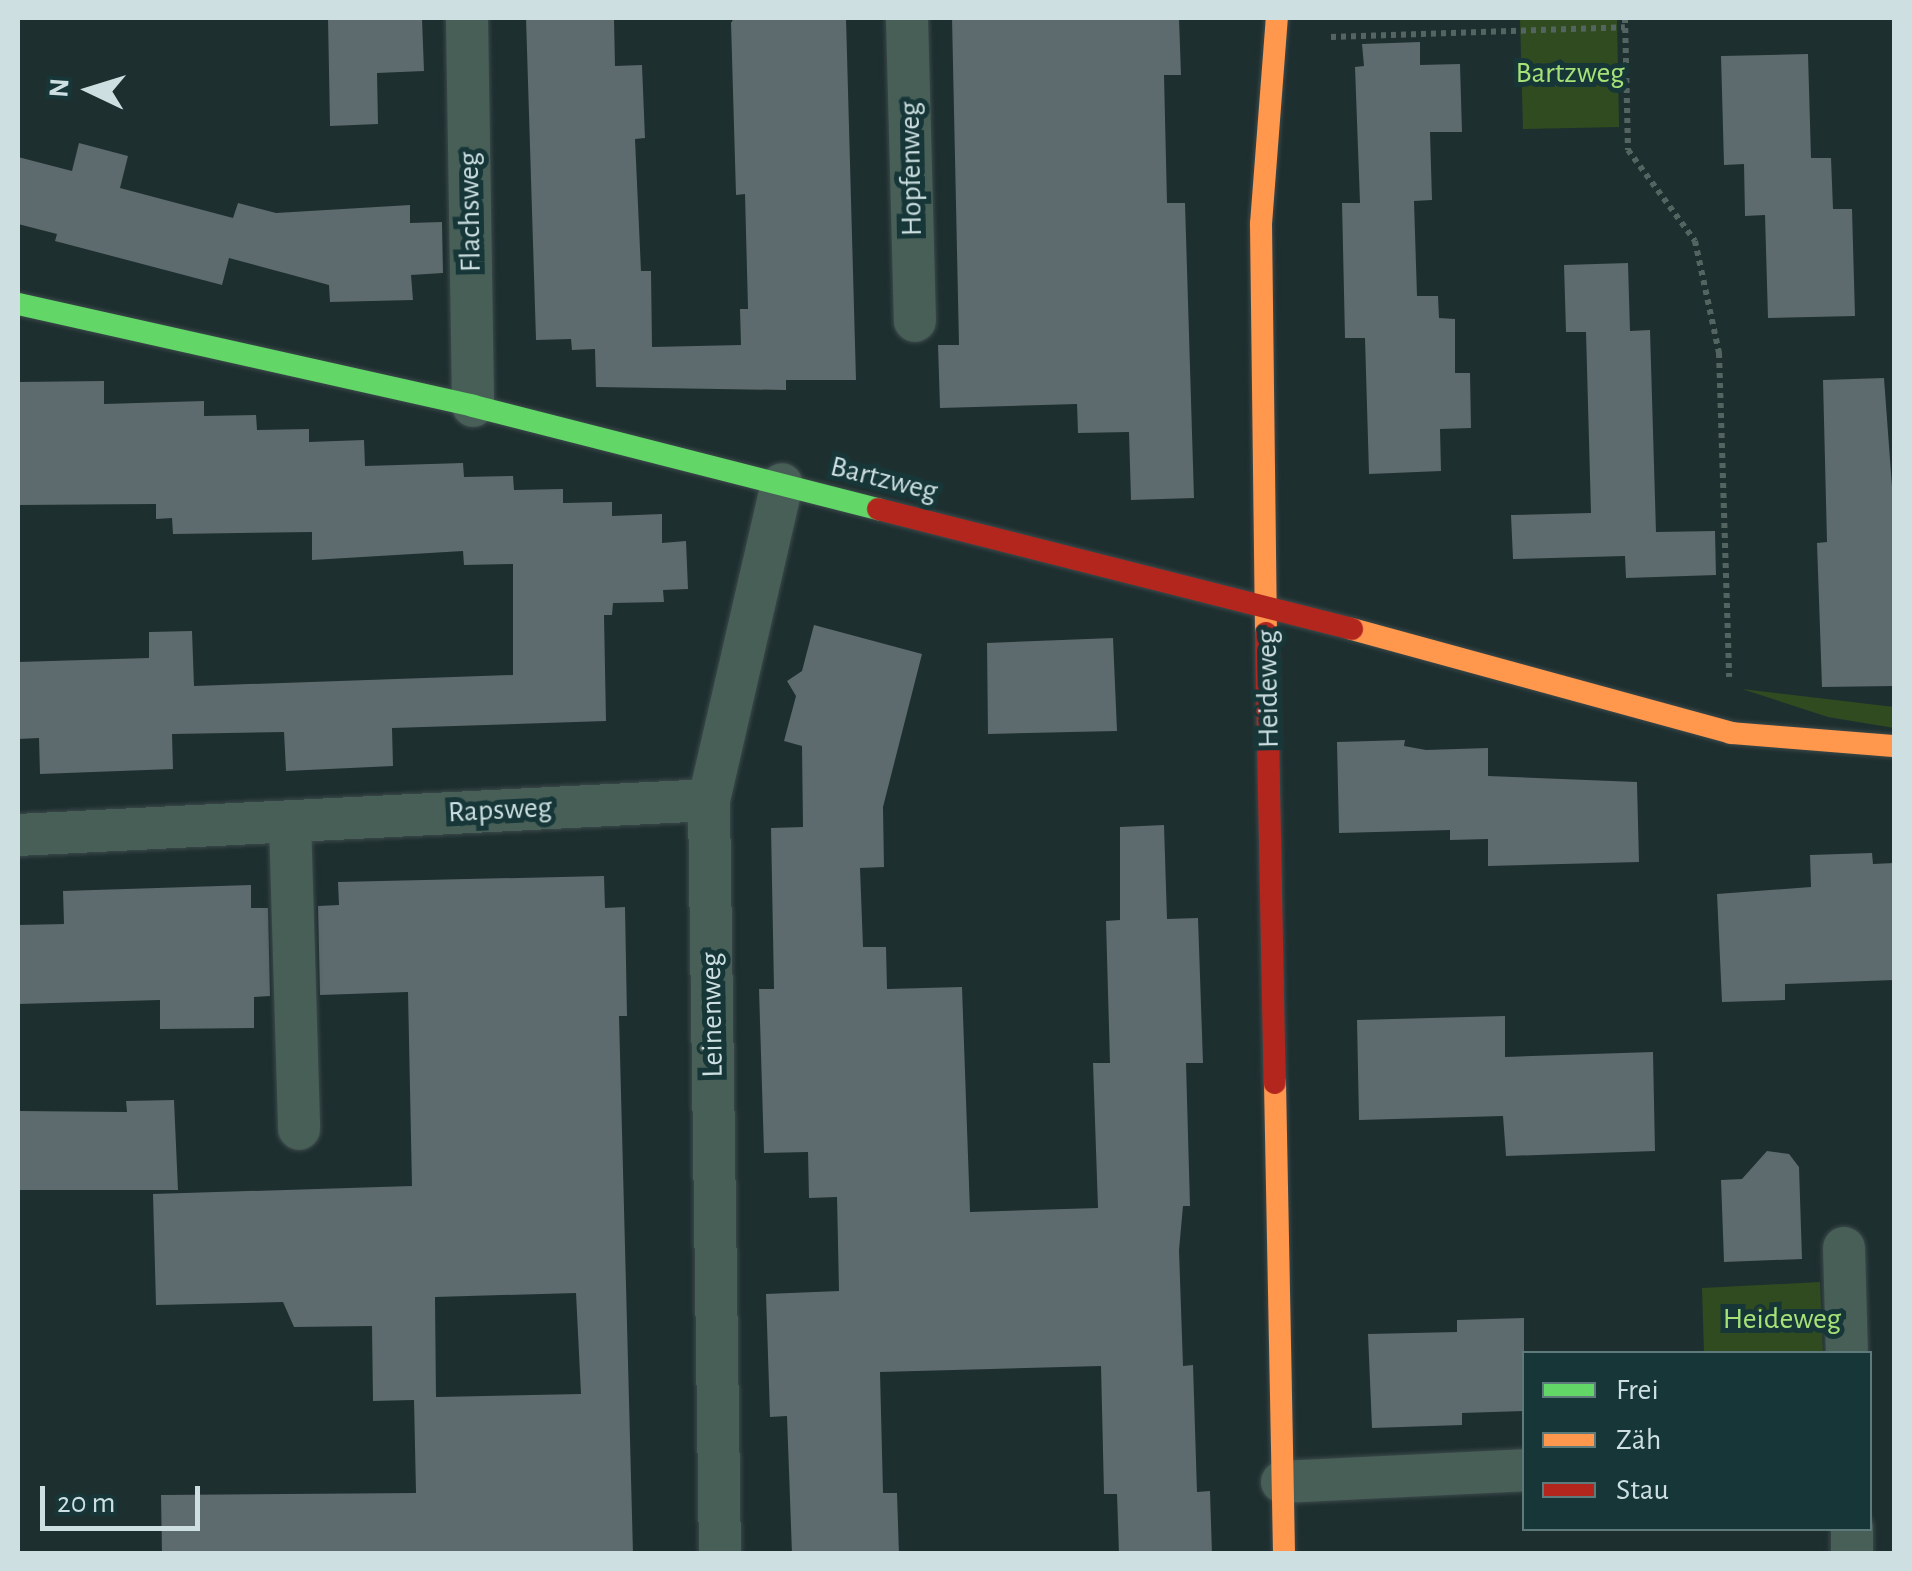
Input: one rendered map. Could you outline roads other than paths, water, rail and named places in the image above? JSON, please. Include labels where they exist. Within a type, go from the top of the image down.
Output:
[{"type":"street","name":"Flachsweg","points":[[467,18],[473,406]]},
{"type":"street","name":"Hopfenweg","points":[[907,18],[915,321]]},
{"type":"street","name":"Heideweg","points":[[1276,28],[1261,224],[1284,1554]]},
{"type":"street","name":"Bartzweg","points":[[18,304],[473,406],[1266,608],[1731,733],[1894,746]]},
{"type":"street","name":"Leinenweg","points":[[720,1554],[709,800],[782,484]]},
{"type":"street","name":"Rapsweg","points":[[18,836],[709,800]]},
{"type":"street","points":[[290,820],[299,1129]]},
{"type":"street","points":[[1844,1248],[1847,1351]]},
{"type":"street","points":[[1282,1482],[1522,1470]]}]
